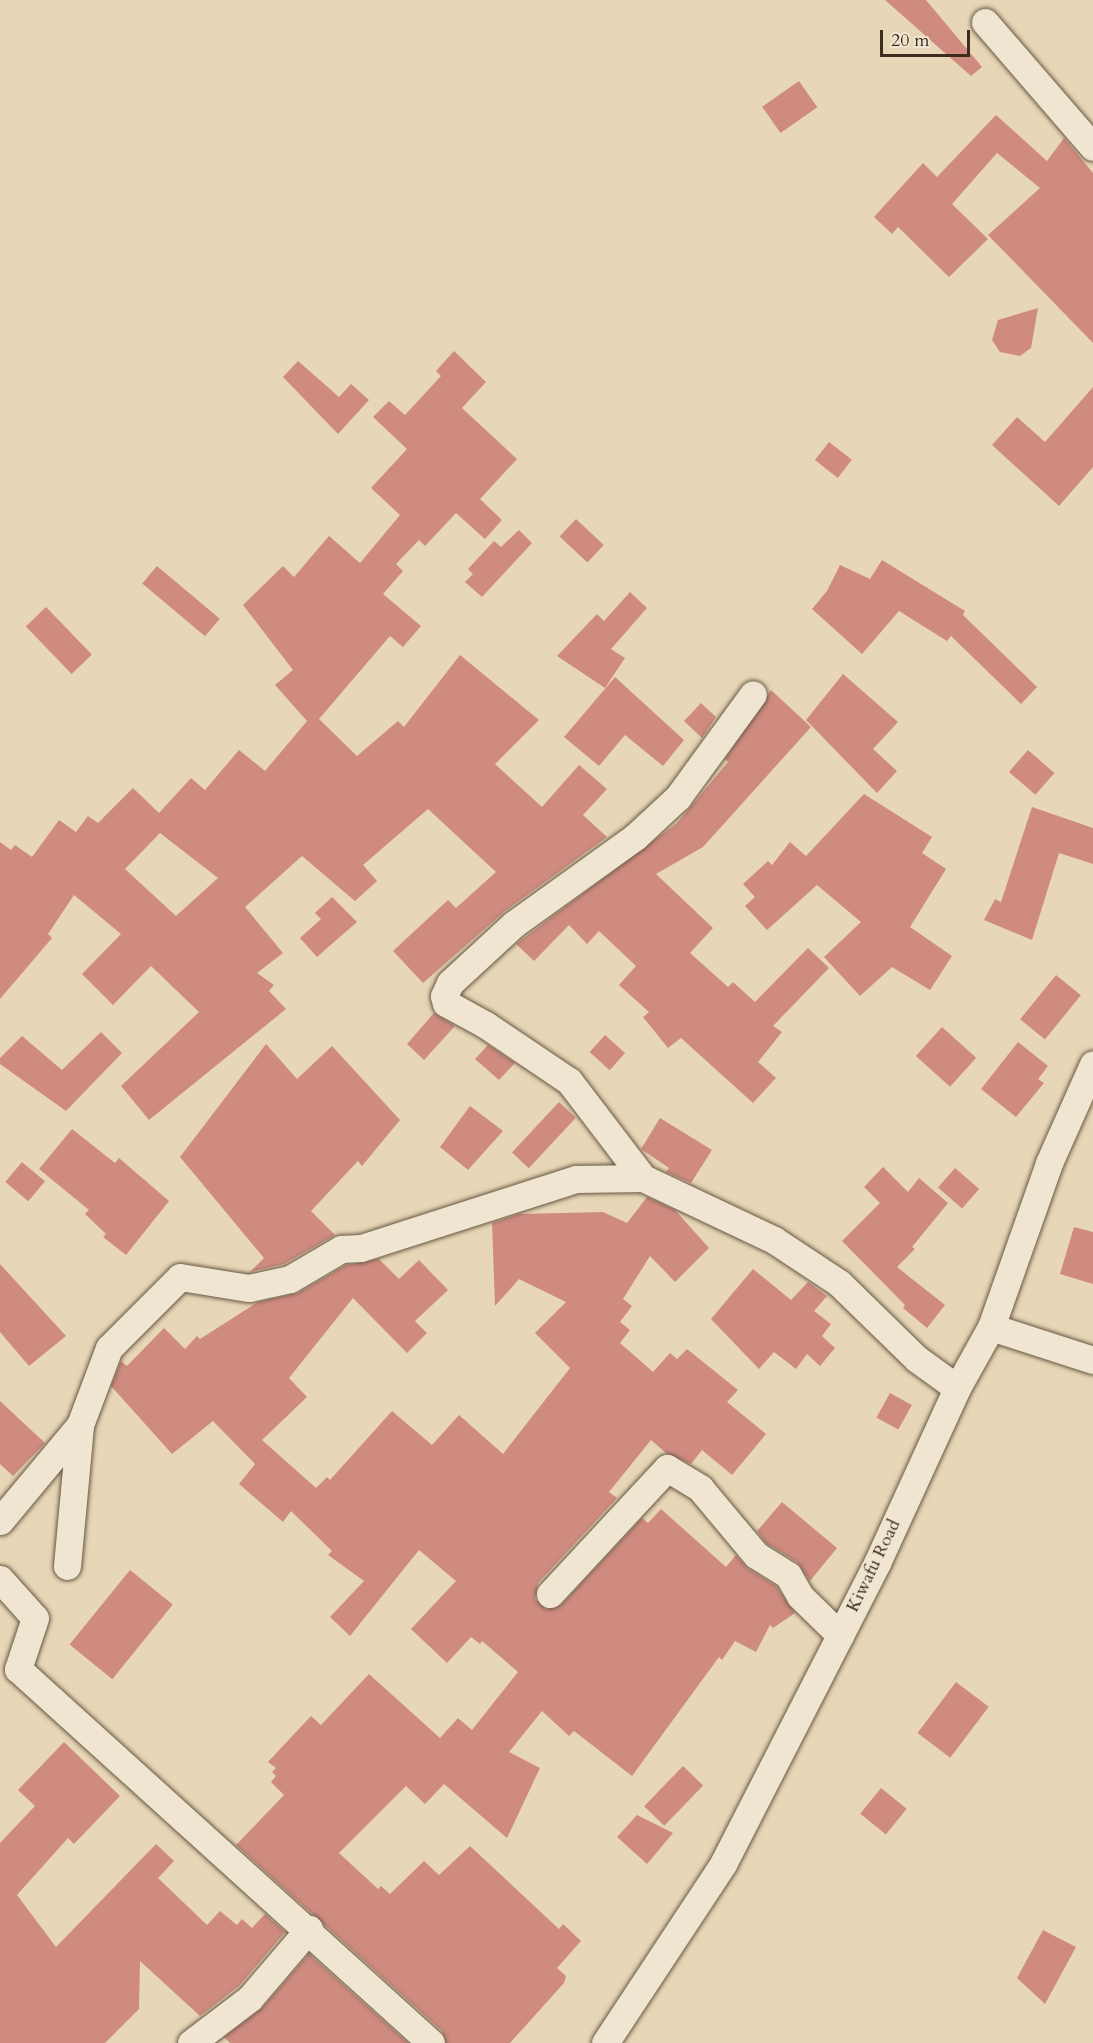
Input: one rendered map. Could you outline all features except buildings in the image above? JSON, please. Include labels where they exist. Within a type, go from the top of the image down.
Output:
[{"type":"street","points":[[986,22],[1093,147]]},
{"type":"street","points":[[643,1178],[569,1081],[486,1024],[446,1003],[444,996],[450,983],[514,924],[635,837],[678,797],[753,694]]},
{"type":"street","name":"Kiwafu Road","points":[[605,2043],[705,1895],[840,1635],[957,1388],[991,1327],[1049,1163],[1093,1064]]},
{"type":"street","points":[[67,1566],[80,1425],[109,1348],[180,1277],[249,1288],[296,1277],[341,1249],[361,1248],[576,1179],[643,1178],[727,1216],[801,1257],[839,1283],[917,1359],[957,1388]]},
{"type":"street","points":[[991,1327],[1093,1360]]},
{"type":"street","points":[[0,1521],[80,1425]]},
{"type":"street","points":[[550,1594],[667,1468],[700,1488],[756,1555],[788,1575],[800,1596],[840,1635]]},
{"type":"street","points":[[0,1580],[35,1618],[18,1669],[309,1929],[431,2043]]},
{"type":"street","points":[[191,2043],[250,1998],[309,1929]]}]
